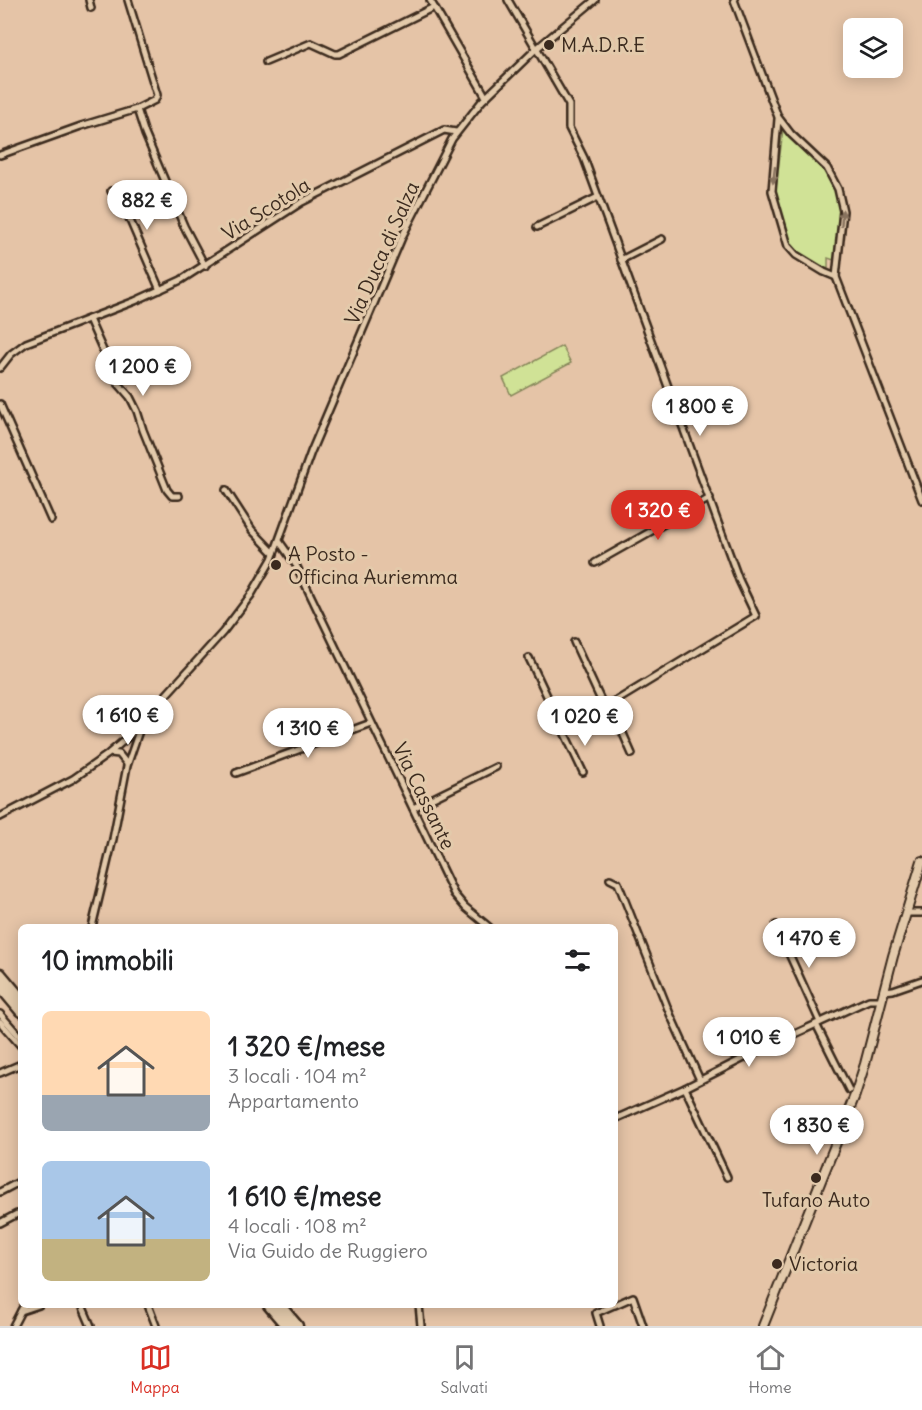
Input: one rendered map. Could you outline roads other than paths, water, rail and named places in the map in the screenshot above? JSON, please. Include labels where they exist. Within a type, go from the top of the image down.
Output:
[{"type":"highway","points":[[0,974],[18,995]]},
{"type":"highway","points":[[0,986],[18,1007]]},
{"type":"highway","points":[[272,1308],[287,1326]]},
{"type":"highway","points":[[282,1308],[297,1326]]},
{"type":"street","points":[[89,0],[91,8]]},
{"type":"street","points":[[0,155],[137,109],[155,100],[157,95],[128,0]]},
{"type":"street","points":[[430,0],[486,97]]},
{"type":"street","points":[[508,0],[569,105],[569,128],[584,158],[739,580],[756,616],[565,732]]},
{"type":"street","name":"Via Duca di Salza","points":[[0,817],[73,779],[110,753],[142,722],[224,632],[251,595],[274,553],[311,452],[403,235],[456,132],[486,97],[536,49],[595,0]]},
{"type":"street","points":[[734,0],[778,117],[791,134],[827,168],[838,189],[843,211],[836,277],[922,500]]},
{"type":"street","points":[[266,62],[311,42],[339,54],[434,7]]},
{"type":"street","points":[[137,109],[145,134],[184,226],[205,266]]},
{"type":"street","points":[[778,117],[778,140],[772,192],[788,246],[796,255],[836,277]]},
{"type":"street","name":"Via Scotola","points":[[0,368],[11,354],[26,343],[160,290],[205,266],[302,202],[444,130],[456,132]]},
{"type":"street","points":[[111,191],[123,207],[160,290]]},
{"type":"street","points":[[537,227],[598,197]]},
{"type":"street","points":[[621,260],[662,239]]},
{"type":"street","points":[[89,319],[117,382],[130,397],[137,411],[167,490],[172,496],[179,496]]},
{"type":"street","points":[[0,404],[51,520]]},
{"type":"street","points":[[226,490],[252,530],[274,553]]},
{"type":"street","points":[[595,562],[710,498]]},
{"type":"street","name":"Via Cassante","points":[[279,541],[296,565],[454,894],[465,907],[485,924]]},
{"type":"street","points":[[574,642],[632,754]]},
{"type":"street","points":[[529,658],[583,772]]},
{"type":"street","points":[[93,924],[127,766],[142,722]]},
{"type":"street","points":[[236,773],[371,723]]},
{"type":"street","points":[[110,753],[123,756],[127,766]]},
{"type":"street","points":[[413,808],[496,767]]},
{"type":"street","points":[[763,1326],[855,1095],[922,861]]},
{"type":"street","points":[[610,879],[618,883],[670,1014],[700,1080]]},
{"type":"street","points":[[906,913],[922,913]]},
{"type":"street","points":[[776,925],[849,1090]]},
{"type":"street","points":[[884,991],[922,981]]},
{"type":"street","points":[[618,1118],[868,1000],[881,1000]]},
{"type":"street","points":[[0,1014],[18,1035]]},
{"type":"street","points":[[0,1022],[18,1043]]},
{"type":"street","points":[[0,1073],[18,1065]]},
{"type":"street","points":[[685,1088],[727,1178]]},
{"type":"street","points":[[0,1192],[18,1183]]},
{"type":"street","points":[[0,1223],[17,1214]]},
{"type":"street","points":[[618,1304],[633,1297],[643,1326]]},
{"type":"street","points":[[13,1326],[22,1308]]},
{"type":"street","points":[[20,1312],[31,1308]]},
{"type":"street","points":[[83,1308],[91,1326]]},
{"type":"street","points":[[149,1308],[156,1326]]},
{"type":"street","points":[[419,1308],[421,1326]]},
{"type":"street","points":[[600,1326],[596,1313],[608,1308]]},
{"type":"place","name":"M.A.D.R.E","points":[[549,45]]},
{"type":"place","name":"A Posto - Officina Auriemma","points":[[276,565]]},
{"type":"place","name":"Tufano Auto","points":[[816,1178]]},
{"type":"place","name":"Victoria","points":[[777,1264]]}]
